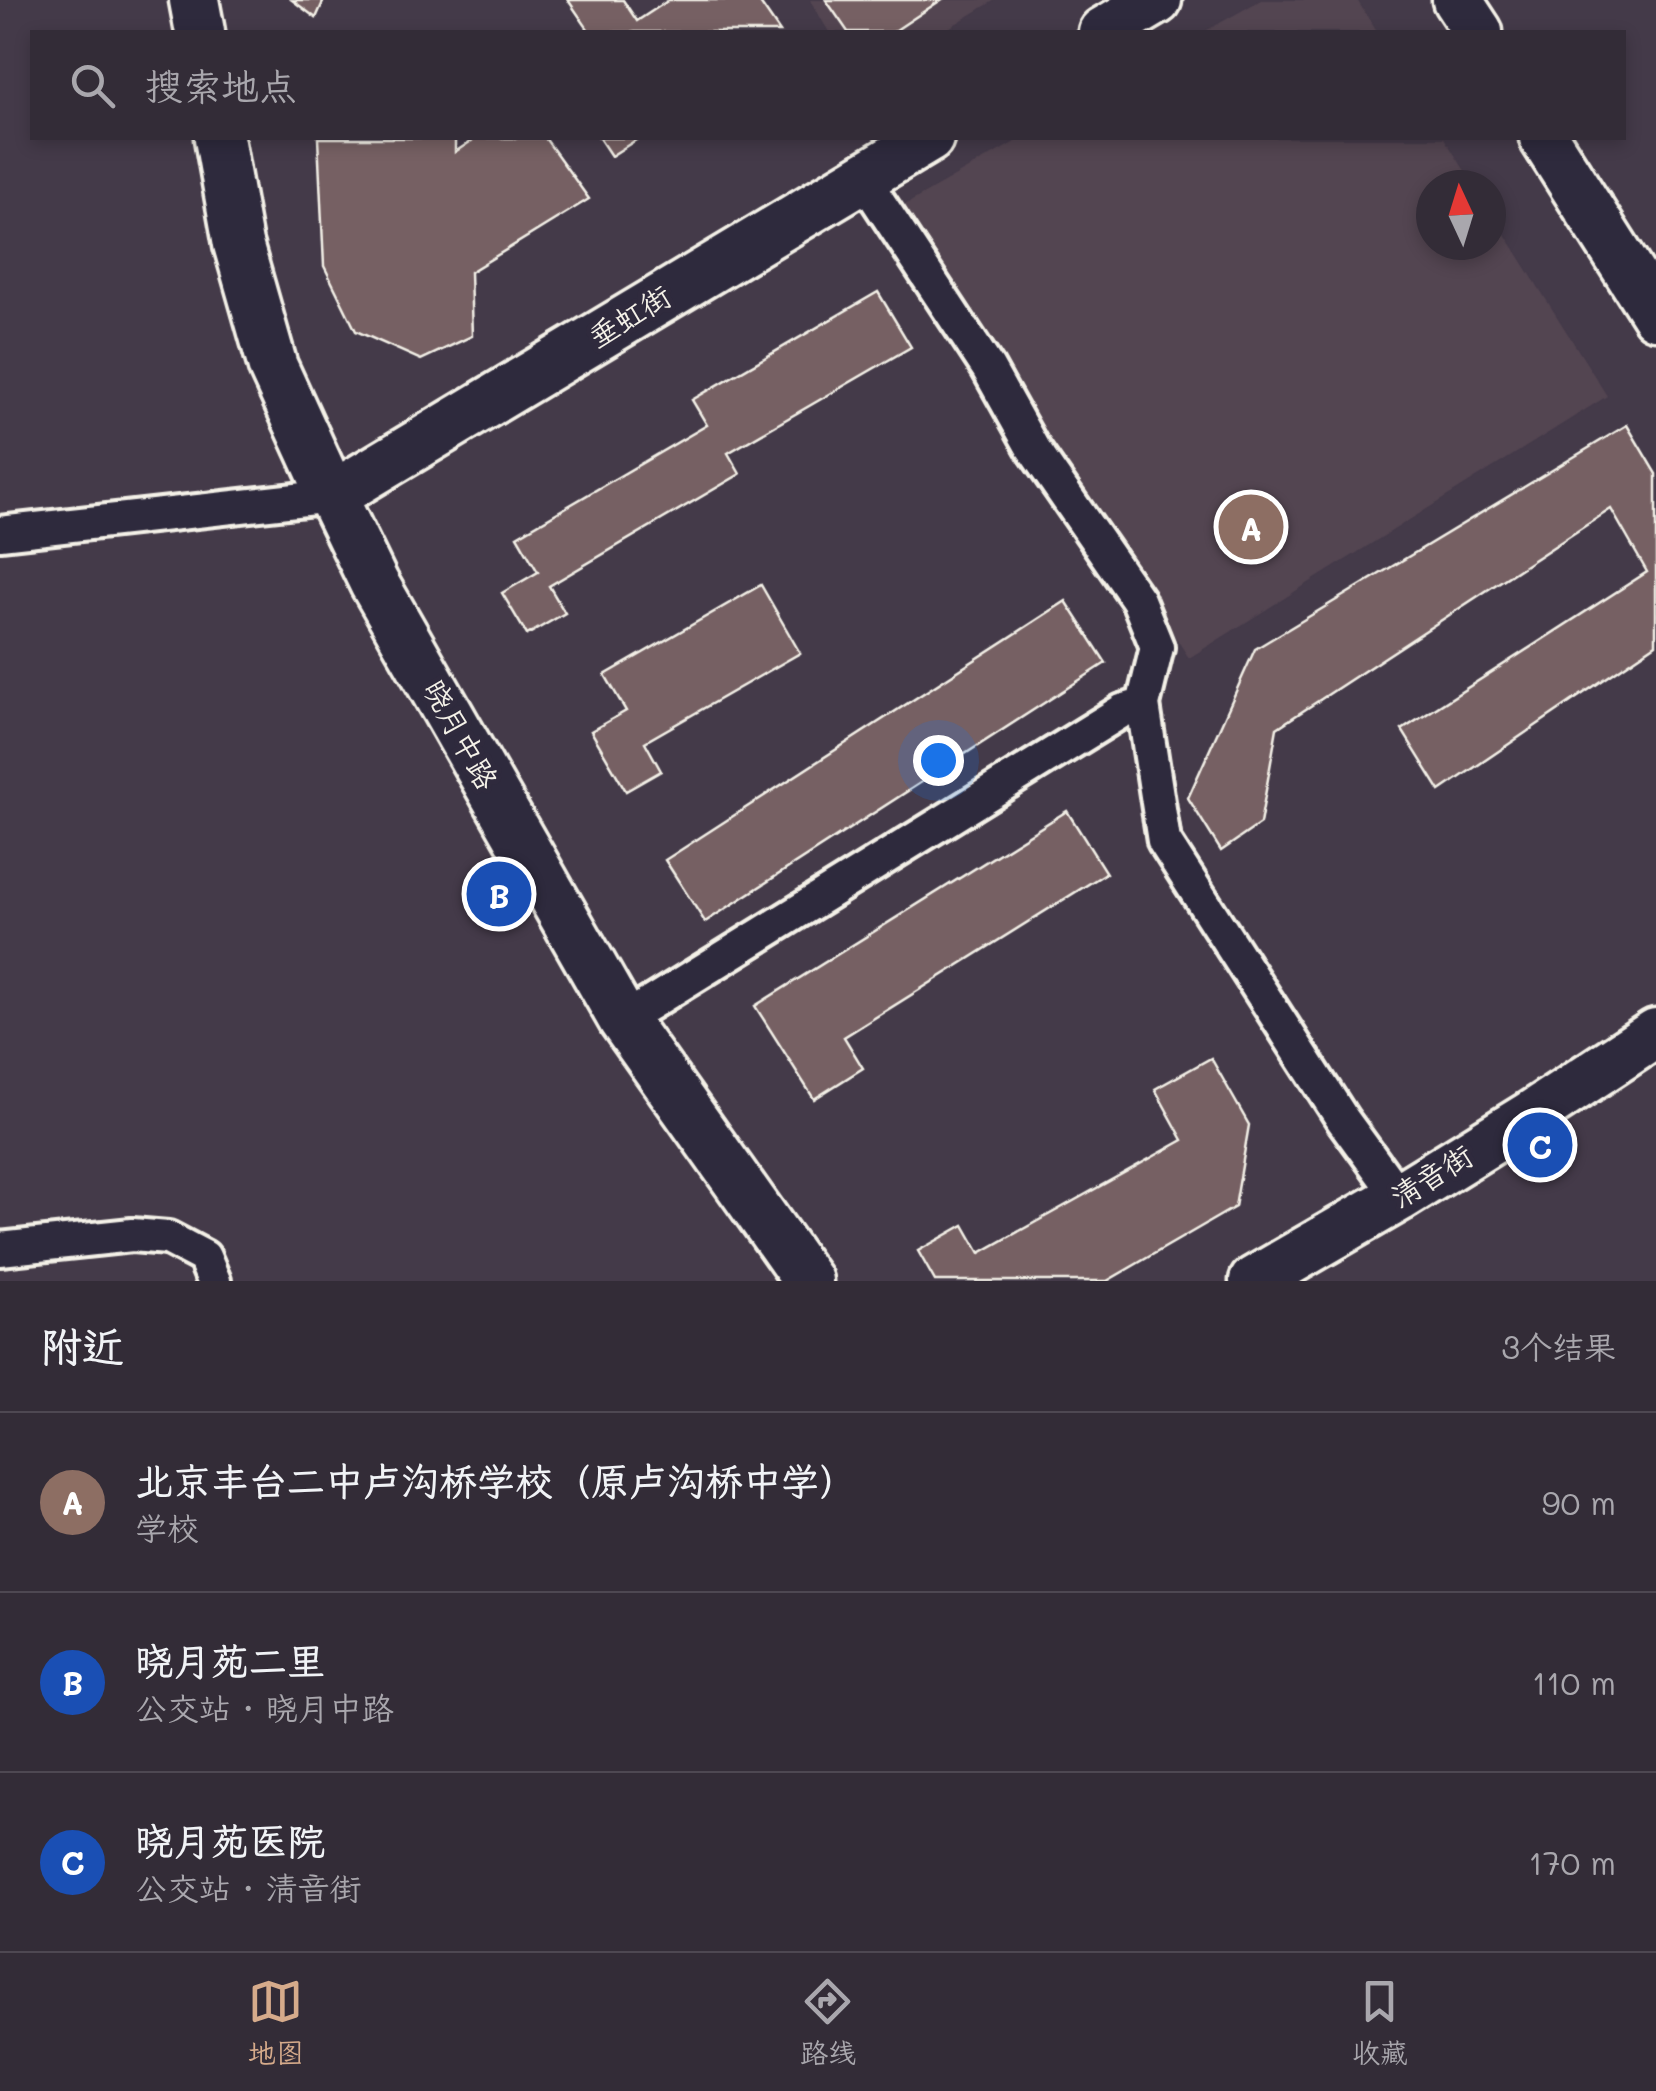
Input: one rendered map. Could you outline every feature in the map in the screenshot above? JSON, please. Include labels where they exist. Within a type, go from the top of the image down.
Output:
[{"type":"street","points":[[194,0],[200,30]]},
{"type":"street","points":[[1106,30],[1157,0]]},
{"type":"street","points":[[1458,0],[1477,30]]},
{"type":"street","name":"晓月中路","points":[[219,140],[238,244],[274,367],[374,583],[624,1020],[808,1281]]},
{"type":"street","name":"垂虹街","points":[[332,496],[926,140]]},
{"type":"street","points":[[1545,140],[1656,314]]},
{"type":"street","points":[[862,178],[988,368],[1032,447],[1138,600],[1157,648],[1143,706],[1164,841],[1343,1120],[1400,1197]]},
{"type":"street","points":[[0,533],[332,496]]},
{"type":"street","points":[[624,1020],[1122,711],[1143,706]]},
{"type":"street","name":"清音街","points":[[1254,1281],[1400,1197],[1656,1033]]},
{"type":"street","points":[[0,1249],[132,1235],[168,1238],[209,1269]]},
{"type":"shaded area","points":[[810,0],[995,0],[945,30],[828,30]]},
{"type":"shaded area","points":[[1261,0],[1357,0],[1376,30],[1208,30]]},
{"type":"shaded area","points":[[1019,140],[1445,140],[1464,170],[1416,170],[1416,260],[1506,260],[1506,236],[1607,396],[1189,658],[898,209]]},
{"type":"building","points":[[292,0],[324,0],[316,18]]},
{"type":"building","points":[[568,0],[623,0],[637,21],[669,0],[758,0],[779,30],[589,30]]},
{"type":"building","points":[[826,0],[941,0],[896,30],[847,30]]},
{"type":"building","points":[[318,140],[455,140],[455,152],[473,140],[546,140],[589,199],[470,272],[472,336],[421,360],[356,331],[324,266]]},
{"type":"building","points":[[600,140],[636,140],[611,156]]},
{"type":"building","points":[[878,292],[911,347],[728,453],[740,474],[549,586],[565,613],[527,635],[502,593],[538,572],[517,536],[707,425],[692,400]]},
{"type":"building","points":[[1627,425],[1656,474],[1656,644],[1440,791],[1402,730],[1647,572],[1611,509],[1277,728],[1260,824],[1221,851],[1188,798],[1255,649]]},
{"type":"building","points":[[761,585],[800,653],[645,742],[661,771],[626,791],[591,731],[626,711],[605,675]]},
{"type":"building","points":[[1066,601],[1106,663],[705,922],[665,860]]},
{"type":"building","points":[[1067,811],[1106,873],[844,1037],[863,1068],[814,1099],[755,1006]]},
{"type":"building","points":[[1211,1058],[1249,1125],[1235,1207],[1107,1281],[935,1281],[918,1251],[964,1225],[980,1253],[1183,1140],[1155,1089]]},
{"type":"place","name":"北京丰台二中卢沟桥学校（原卢沟桥中学）","points":[[1251,527]]},
{"type":"place","name":"晓月苑二里","points":[[499,894]]},
{"type":"place","name":"晓月苑医院","points":[[1540,1145]]}]
